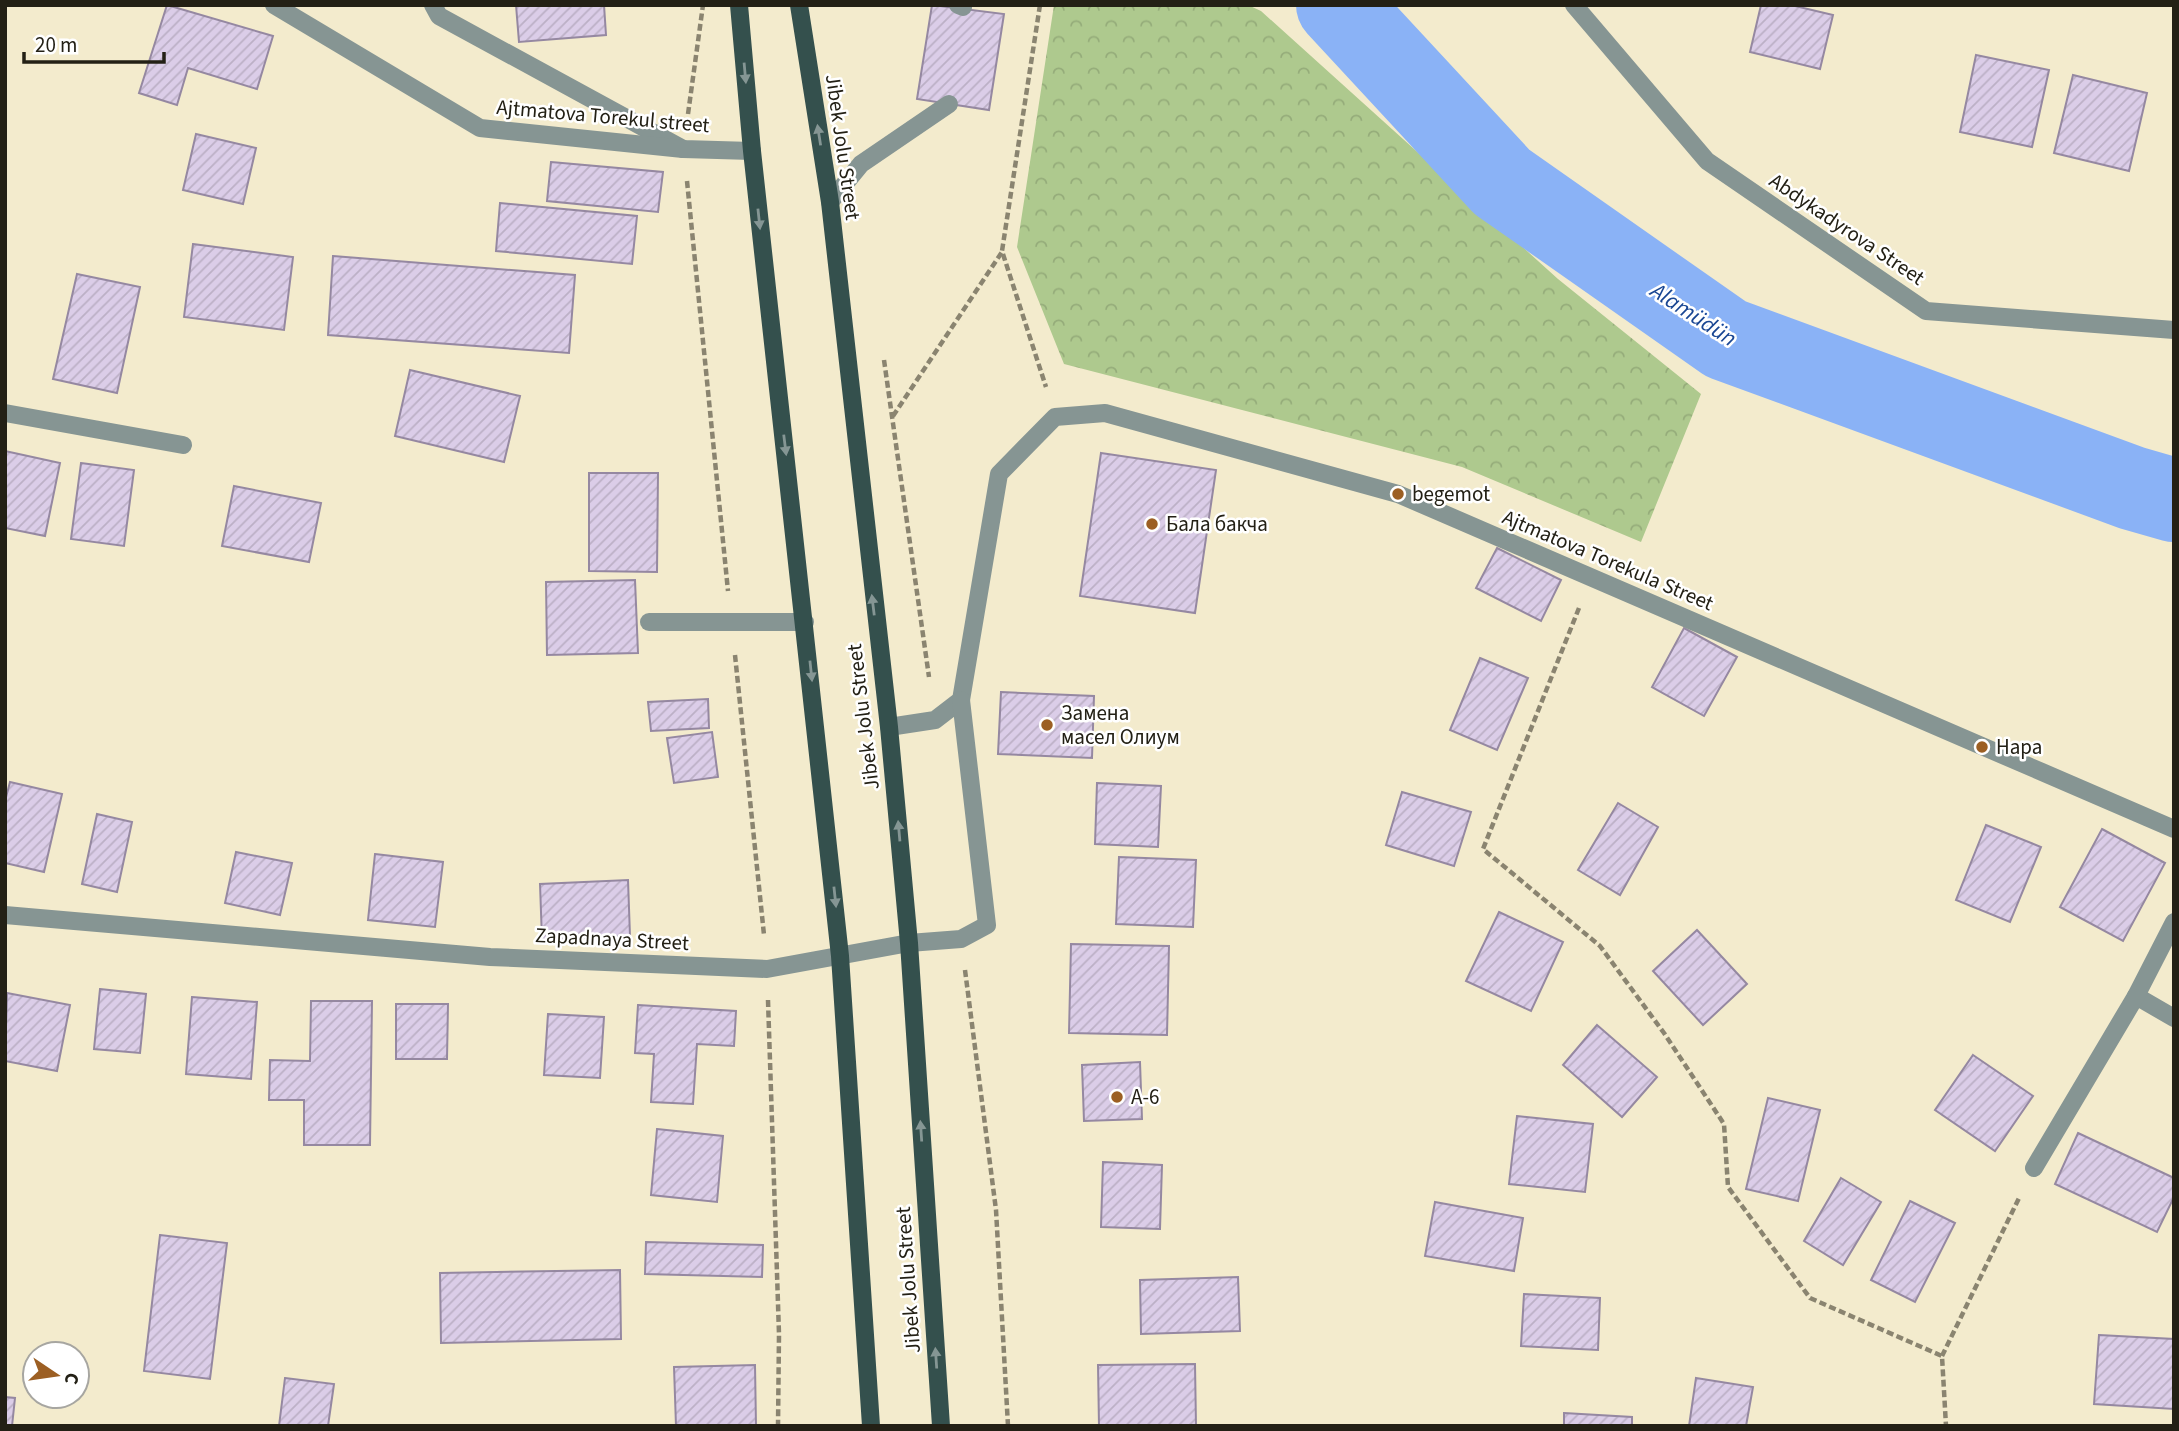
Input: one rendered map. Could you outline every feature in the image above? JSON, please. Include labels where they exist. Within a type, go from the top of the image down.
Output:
[{"type":"main road","points":[[739,5],[752,151],[840,956],[871,1426]]},
{"type":"main road","name":"Jibek Jolu Street","points":[[799,5],[830,202],[889,727],[909,943],[941,1426]]},
{"type":"street","name":"Ajtmatova Torekul street","points":[[274,5],[480,128],[683,149],[752,151]]},
{"type":"street","points":[[433,5],[439,16],[683,149]]},
{"type":"street","name":"Abdykadyrova Street","points":[[1574,5],[1707,161],[1926,311],[2174,330]]},
{"type":"street","points":[[830,202],[861,164],[949,104]]},
{"type":"street","points":[[5,413],[183,445]]},
{"type":"street","name":"Ajtmatova Torekula Street","points":[[1055,417],[1105,413],[1398,494],[2174,830]]},
{"type":"street","points":[[889,727],[936,720],[961,700],[999,474],[1055,417]]},
{"type":"street","points":[[649,622],[805,622]]},
{"type":"street","name":"Zapadnaya Street","points":[[5,915],[489,957],[767,969],[909,943],[961,939],[987,925],[961,700]]},
{"type":"street","points":[[2034,1168],[2136,996],[2174,922]]},
{"type":"street","points":[[2136,996],[2174,1018]]},
{"type":"path","points":[[703,5],[683,149],[767,969],[779,1334],[778,1426]]},
{"type":"path","points":[[893,416],[1002,251],[1040,5]]},
{"type":"path","points":[[1002,251],[1055,417]]},
{"type":"path","points":[[1591,578],[1483,849],[1600,946],[1664,1034],[1724,1124],[1728,1187],[1810,1298],[1942,1356]]},
{"type":"path","points":[[1946,1426],[1942,1356],[2034,1168]]},
{"type":"green space","points":[[1054,5],[1248,5],[1261,11],[1558,279],[1701,394],[1641,542],[1462,467],[1064,364],[1017,247]]},
{"type":"building","points":[[167,5],[273,36],[257,89],[188,68],[177,105],[139,93]]},
{"type":"building","points":[[516,5],[604,5],[606,35],[519,42]]},
{"type":"building","points":[[932,5],[1004,14],[989,110],[917,99]]},
{"type":"building","points":[[1761,5],[1791,5],[1833,15],[1820,69],[1750,52]]},
{"type":"building","points":[[1976,55],[2049,70],[2032,147],[1960,132]]},
{"type":"building","points":[[2073,75],[2147,93],[2129,171],[2054,153]]},
{"type":"building","points":[[196,134],[256,148],[243,204],[183,190]]},
{"type":"building","points":[[551,162],[663,172],[658,212],[547,201]]},
{"type":"building","points":[[500,203],[637,216],[632,264],[496,251]]},
{"type":"building","points":[[193,244],[293,257],[284,330],[184,317]]},
{"type":"building","points":[[333,256],[575,275],[569,353],[328,335]]},
{"type":"building","points":[[77,274],[140,287],[117,393],[53,379]]},
{"type":"building","points":[[410,370],[520,396],[504,462],[395,436]]},
{"type":"building","points":[[5,451],[60,463],[45,536],[5,528]]},
{"type":"building","points":[[1101,453],[1216,470],[1195,613],[1080,596]]},
{"type":"building","points":[[81,463],[134,470],[124,546],[71,539]]},
{"type":"building","points":[[589,473],[658,473],[657,572],[589,571]]},
{"type":"building","points":[[234,486],[321,503],[309,562],[222,546]]},
{"type":"building","points":[[1497,548],[1561,580],[1541,621],[1476,588]]},
{"type":"building","points":[[635,580],[638,653],[547,655],[546,582]]},
{"type":"building","points":[[1684,628],[1737,657],[1704,716],[1652,687]]},
{"type":"building","points":[[1480,658],[1528,678],[1497,750],[1450,730]]},
{"type":"building","name":"Замена масел Олиум","points":[[1001,692],[1094,696],[1092,758],[998,754]]},
{"type":"building","points":[[708,699],[709,728],[651,731],[648,702]]},
{"type":"building","points":[[712,732],[718,777],[674,783],[667,738]]},
{"type":"building","points":[[10,782],[62,794],[44,872],[5,863],[5,801]]},
{"type":"building","points":[[1097,783],[1161,786],[1158,847],[1095,844]]},
{"type":"building","points":[[1402,792],[1471,812],[1454,866],[1386,845]]},
{"type":"building","points":[[1618,803],[1658,827],[1620,895],[1578,870]]},
{"type":"building","points":[[97,814],[132,822],[117,892],[82,884]]},
{"type":"building","points":[[1986,825],[2041,847],[2010,922],[1956,900]]},
{"type":"building","points":[[2102,829],[2165,863],[2123,941],[2060,907]]},
{"type":"building","points":[[236,852],[292,863],[280,915],[225,903]]},
{"type":"building","points":[[375,854],[443,862],[435,927],[368,920]]},
{"type":"building","points":[[1119,857],[1196,860],[1193,927],[1116,924]]},
{"type":"building","points":[[628,880],[630,936],[542,940],[540,884]]},
{"type":"building","points":[[1499,912],[1563,942],[1531,1011],[1466,981]]},
{"type":"building","points":[[1697,930],[1747,984],[1703,1025],[1653,971]]},
{"type":"building","points":[[1071,944],[1169,946],[1167,1035],[1069,1033]]},
{"type":"building","points":[[100,989],[146,994],[140,1053],[94,1049]]},
{"type":"building","points":[[7,993],[70,1005],[57,1071],[5,1061]]},
{"type":"building","points":[[192,997],[257,1002],[251,1079],[186,1074]]},
{"type":"building","points":[[311,1001],[372,1001],[370,1145],[304,1145],[304,1100],[269,1100],[270,1060],[310,1061]]},
{"type":"building","points":[[396,1004],[448,1004],[447,1059],[396,1059]]},
{"type":"building","points":[[638,1005],[736,1011],[734,1046],[697,1044],[693,1104],[651,1102],[654,1054],[635,1053]]},
{"type":"building","points":[[548,1014],[604,1017],[600,1078],[544,1075]]},
{"type":"building","points":[[1597,1025],[1657,1077],[1622,1117],[1563,1065]]},
{"type":"building","points":[[1973,1055],[2033,1096],[1995,1151],[1935,1110]]},
{"type":"building","points":[[1140,1062],[1142,1119],[1084,1121],[1082,1065]]},
{"type":"building","points":[[1768,1098],[1820,1110],[1798,1201],[1746,1189]]},
{"type":"building","points":[[1517,1116],[1593,1124],[1585,1192],[1509,1184]]},
{"type":"building","points":[[657,1129],[723,1136],[717,1202],[651,1195]]},
{"type":"building","points":[[2078,1133],[2174,1178],[2174,1197],[2157,1232],[2055,1184]]},
{"type":"building","points":[[1103,1162],[1162,1165],[1160,1229],[1101,1227]]},
{"type":"building","points":[[1841,1178],[1881,1202],[1843,1265],[1804,1241]]},
{"type":"building","points":[[1910,1201],[1955,1223],[1915,1302],[1871,1280]]},
{"type":"building","points":[[1435,1202],[1523,1218],[1514,1271],[1425,1256]]},
{"type":"building","points":[[160,1235],[227,1243],[210,1379],[144,1371]]},
{"type":"building","points":[[646,1242],[763,1245],[762,1277],[645,1274]]},
{"type":"building","points":[[620,1270],[621,1339],[441,1343],[440,1273]]},
{"type":"building","points":[[1238,1277],[1240,1331],[1141,1334],[1140,1280]]},
{"type":"building","points":[[1524,1294],[1600,1298],[1598,1350],[1521,1346]]},
{"type":"building","points":[[2099,1335],[2174,1339],[2174,1409],[2094,1404]]},
{"type":"building","points":[[1195,1364],[1196,1426],[1099,1426],[1098,1365]]},
{"type":"building","points":[[755,1365],[756,1426],[676,1426],[674,1367]]},
{"type":"building","points":[[285,1378],[334,1384],[328,1426],[279,1426]]},
{"type":"building","points":[[1696,1378],[1753,1387],[1746,1426],[1689,1426]]},
{"type":"building","points":[[5,1397],[15,1398],[12,1426],[5,1426]]},
{"type":"building","points":[[1564,1413],[1632,1417],[1632,1426],[1564,1426]]},
{"type":"waterway","name":"Alamüdün","points":[[1338,5],[1502,182],[1726,339],[2132,488],[2174,500]]},
{"type":"place","name":"begemot","points":[[1398,494]]},
{"type":"place","name":"Бала бакча","points":[[1152,524]]},
{"type":"place","name":"Замена масел Олиум","points":[[1047,725]]},
{"type":"place","name":"Нара","points":[[1982,747]]},
{"type":"place","name":"А-6","points":[[1117,1097]]}]
